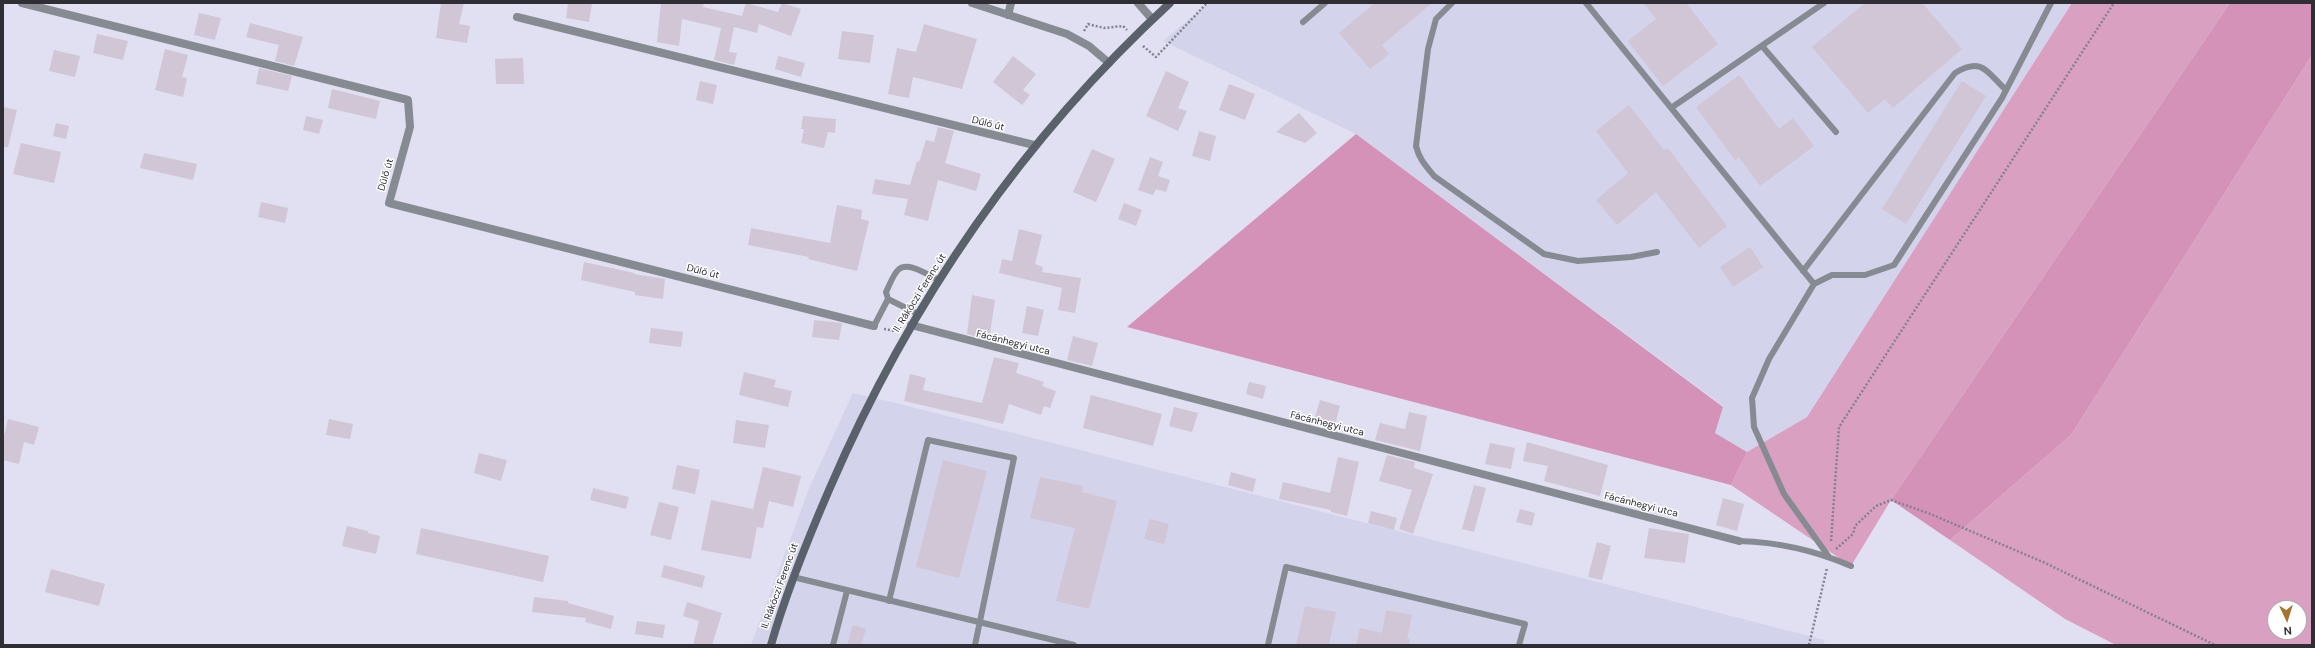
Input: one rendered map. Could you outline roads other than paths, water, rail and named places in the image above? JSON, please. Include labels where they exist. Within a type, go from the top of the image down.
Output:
[{"type":"main road","name":"II. Rákóczi Ferenc út","points":[[771,645],[793,577],[840,463],[873,393],[906,333],[970,232],[1034,145],[1109,63],[1152,19],[1170,3]]},
{"type":"street","name":"Dűlő út","points":[[22,3],[408,100],[410,127],[389,203],[874,326]]},
{"type":"street","points":[[972,3],[1079,40],[1109,63]]},
{"type":"street","points":[[1008,15],[1012,3]]},
{"type":"street","points":[[1138,3],[1152,19]]},
{"type":"street","name":"Dűlő út","points":[[517,17],[1034,145]]},
{"type":"street","name":"Fácánhegyi utca","points":[[911,325],[1738,541]]},
{"type":"lane","points":[[1304,22],[1325,3]]},
{"type":"lane","points":[[1452,3],[1436,19],[1428,49],[1416,146],[1419,158],[1425,166],[1434,176],[1544,254],[1578,262],[1631,257],[1657,252]]},
{"type":"lane","points":[[1586,3],[1814,284]]},
{"type":"lane","points":[[1671,108],[1824,3]]},
{"type":"lane","points":[[1830,557],[1784,494],[1754,427],[1752,398],[1769,359],[1814,284],[1832,275],[1865,275],[1894,265],[2006,90],[2051,3]]},
{"type":"lane","points":[[1762,46],[1836,132]]},
{"type":"lane","points":[[1803,271],[1955,73],[1968,66],[1976,64],[1983,68],[2006,90]]},
{"type":"lane","points":[[874,326],[888,299],[886,292],[898,270],[904,266],[912,267],[939,280]]},
{"type":"lane","points":[[888,299],[918,314]]},
{"type":"lane","points":[[889,601],[928,440],[1014,458],[974,645]]},
{"type":"lane","points":[[1738,541],[1766,542],[1803,548],[1851,566]]},
{"type":"lane","points":[[1268,645],[1286,567],[1524,624],[1519,645]]},
{"type":"lane","points":[[793,577],[847,592],[1074,645]]},
{"type":"lane","points":[[832,645],[847,592]]}]
